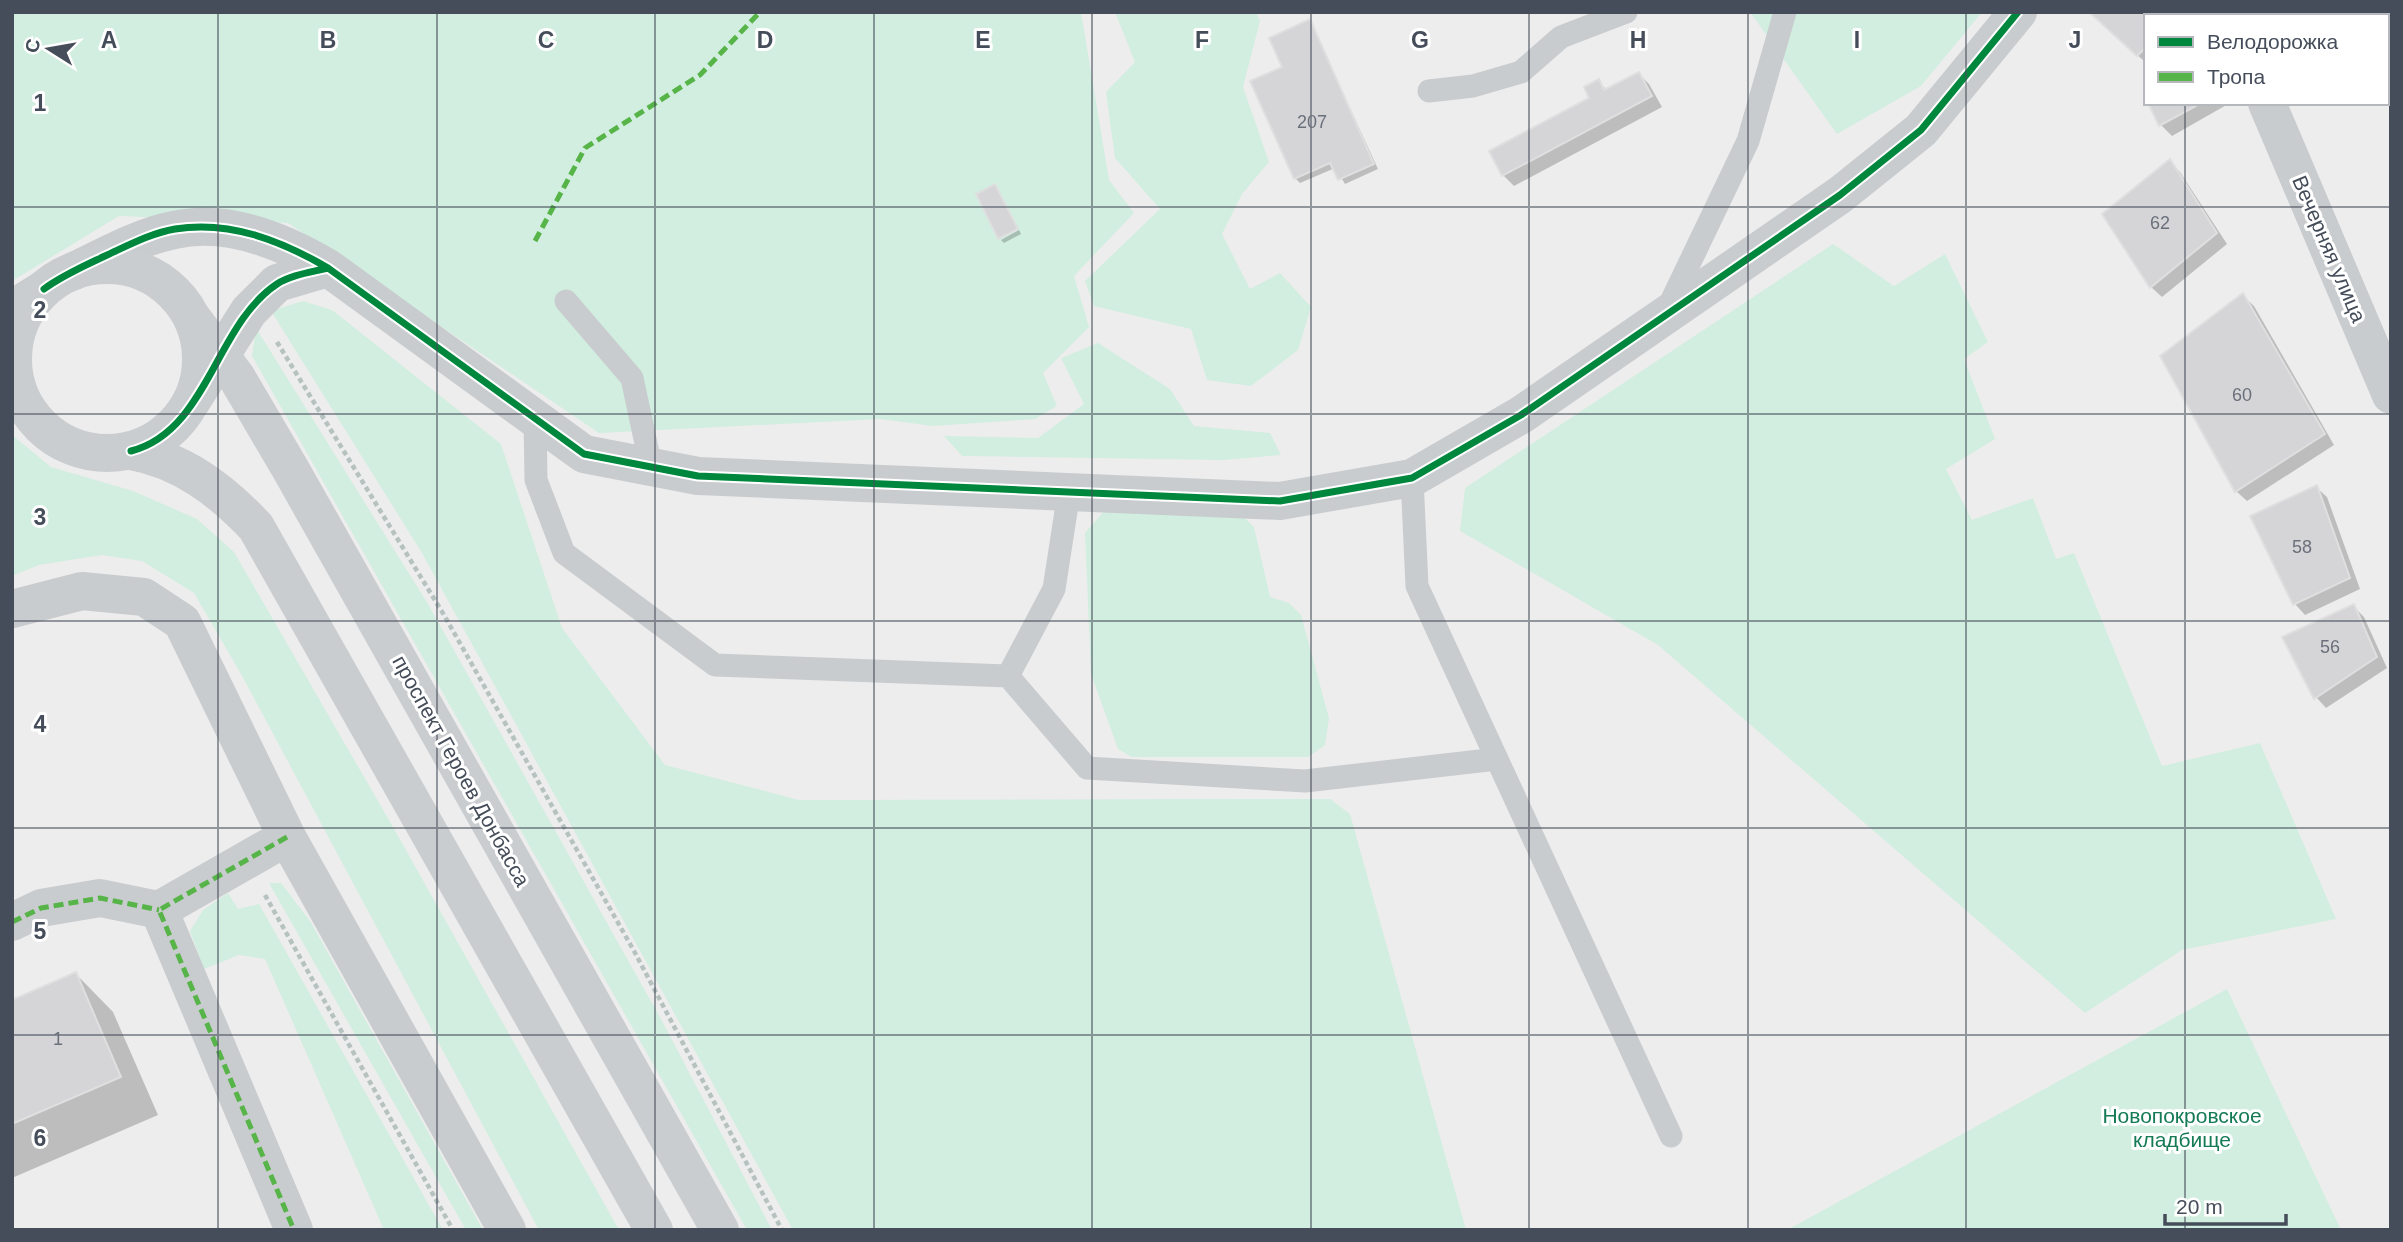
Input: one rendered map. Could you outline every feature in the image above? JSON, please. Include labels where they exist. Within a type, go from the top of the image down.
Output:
[{"type":"street","points":[[12,309],[59,280],[134,243],[175,229],[208,228],[249,232],[288,244],[328,268],[584,454],[698,476],[1280,501],[1412,478],[1521,415],[1840,195],[1921,130],[2018,12]]},
{"type":"street","name":"Вечерняя улица","points":[[2268,105],[2391,395]]},
{"type":"street","points":[[191,402],[201,369],[198,334],[192,318],[171,290],[142,272],[108,265],[59,280],[32,302],[16,333],[13,350],[14,383],[31,416],[57,440],[89,452],[106,454],[131,450],[156,440],[170,430],[191,402],[249,311],[277,284],[328,268]]},
{"type":"street","name":"проспект Героев Донбасса","points":[[192,318],[221,356],[291,470],[720,1230]]},
{"type":"street","points":[[131,450],[159,456],[225,495],[256,527],[654,1230]]},
{"type":"street","points":[[12,609],[82,592],[94,592],[144,597],[182,622],[288,837],[507,1230]]},
{"type":"street","points":[[12,922],[41,908],[100,898],[159,910],[288,837]]},
{"type":"street","points":[[159,910],[294,1230]]},
{"type":"lane","points":[[1429,91],[1473,86],[1521,72],[1561,37],[1626,12]]},
{"type":"lane","points":[[1662,320],[1748,141],[1785,12]]},
{"type":"lane","points":[[566,301],[632,378],[651,467]]},
{"type":"lane","points":[[535,418],[536,480],[564,554],[715,665],[1008,676],[1087,768],[1305,781],[1497,759]]},
{"type":"lane","points":[[1412,478],[1417,586],[1671,1136]]},
{"type":"lane","points":[[1008,676],[1054,589],[1069,492]]},
{"type":"path","points":[[275,339],[458,639],[634,951],[782,1230]]},
{"type":"path","points":[[263,892],[453,1230]]},
{"type":"green space","points":[[12,12],[1081,12],[1109,180],[1134,213],[1074,276],[1089,327],[1043,373],[1057,406],[1035,419],[933,426],[880,419],[599,433],[288,223],[119,216],[12,281]]},
{"type":"green space","points":[[1115,12],[1256,12],[1260,21],[1243,87],[1269,162],[1242,194],[1222,234],[1250,289],[1280,273],[1311,307],[1298,350],[1251,386],[1207,380],[1191,329],[1094,306],[1085,281],[1160,209],[1115,158],[1106,92],[1135,62]]},
{"type":"green space","points":[[1750,12],[1982,12],[1921,86],[1837,134]]},
{"type":"green space","points":[[1833,244],[1894,286],[1945,254],[1988,342],[1964,359],[1995,439],[1946,469],[1972,520],[2033,498],[2056,559],[2074,553],[2162,766],[2260,743],[2336,919],[2182,950],[2085,1013],[1658,645],[1460,531],[1465,488]]},
{"type":"green space","points":[[303,301],[332,310],[501,444],[562,628],[665,765],[799,800],[1330,799],[1350,814],[1466,1230],[793,1230],[422,553],[271,311]]},
{"type":"green space","points":[[256,328],[428,604],[661,1019],[772,1230],[747,1230],[252,356]]},
{"type":"green space","points":[[1098,343],[1170,389],[1194,426],[1270,433],[1281,455],[1224,460],[962,456],[944,436],[1038,438],[1084,404],[1061,358]]},
{"type":"green space","points":[[12,435],[51,467],[133,491],[197,519],[234,552],[393,827],[619,1230],[539,1230],[241,674],[194,593],[142,561],[102,555],[39,565],[12,576]]},
{"type":"green space","points":[[1236,510],[1254,527],[1270,597],[1289,603],[1301,615],[1329,718],[1325,745],[1308,757],[1132,757],[1118,749],[1091,674],[1085,533],[1104,511]]},
{"type":"green space","points":[[269,883],[281,883],[310,921],[483,1230],[466,1230]]},
{"type":"green space","points":[[228,893],[238,909],[259,904],[443,1230],[384,1230],[265,959],[239,955],[204,969],[190,931],[203,910]]},
{"type":"green space","name":"Новопокровское кладбище","points":[[2227,989],[2341,1230],[1787,1230]]},
{"type":"building","points":[[2089,12],[2178,12],[2144,14],[2144,49],[2137,56]]},
{"type":"building","points":[[1310,19],[1374,164],[1338,180],[1330,163],[1294,179],[1250,81],[1282,67],[1269,38]]},
{"type":"building","points":[[1639,72],[1652,96],[1502,176],[1489,151],[1589,98],[1584,87],[1599,79],[1604,90]]},
{"type":"building","points":[[2149,105],[2197,105],[2159,126]]},
{"type":"building","points":[[2170,159],[2217,233],[2150,288],[2102,214]]},
{"type":"building","points":[[995,184],[1018,229],[998,239],[976,194]]},
{"type":"building","points":[[2243,293],[2325,434],[2235,492],[2160,356]]},
{"type":"building","points":[[2317,485],[2350,578],[2293,605],[2250,516]]},
{"type":"building","points":[[2354,604],[2377,657],[2314,699],[2282,637]]},
{"type":"building","points":[[76,972],[121,1077],[12,1124],[12,1000]]},
{"type":"marked path","points":[[535,241],[585,148],[700,75],[760,12]]},
{"type":"marked path","points":[[287,837],[159,910],[294,1230]]},
{"type":"marked path","points":[[12,922],[41,908],[100,898],[159,910]]},
{"type":"cycle path","points":[[44,289],[81,267],[157,233],[195,227],[235,230],[274,241],[328,268],[584,454],[698,476],[1280,501],[1412,478],[1521,415],[1840,195],[1921,130],[2018,12]]},
{"type":"cycle path","points":[[131,451],[157,440],[178,422],[195,400],[239,325],[256,302],[282,281],[328,268]]}]
